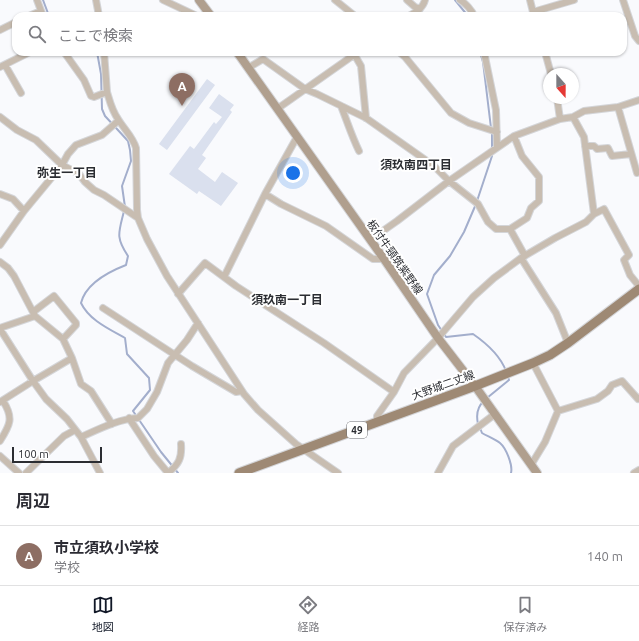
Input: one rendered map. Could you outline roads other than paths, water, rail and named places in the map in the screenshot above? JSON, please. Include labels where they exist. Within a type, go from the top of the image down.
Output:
[{"type":"main road","points":[[199,0],[208,12]]},
{"type":"main road","name":"板付牛頸筑紫野線","points":[[240,56],[384,259],[438,338],[475,386],[537,473]]},
{"type":"main road","name":"大野城二丈線","points":[[239,473],[377,423],[533,363],[550,355],[568,343],[639,290]]},
{"type":"street","points":[[37,0],[42,12]]},
{"type":"street","points":[[96,0],[98,12]]},
{"type":"street","points":[[163,0],[188,12]]},
{"type":"street","points":[[335,0],[350,12]]},
{"type":"street","points":[[407,0],[415,7],[420,9]]},
{"type":"street","points":[[415,12],[425,3],[425,0]]},
{"type":"street","points":[[460,0],[464,2],[472,12]]},
{"type":"street","points":[[530,0],[533,12]]},
{"type":"street","points":[[540,12],[574,0]]},
{"type":"street","points":[[623,0],[635,36],[639,42]]},
{"type":"street","points":[[0,21],[2,29],[12,24]]},
{"type":"street","points":[[21,93],[2,66],[22,56]]},
{"type":"street","points":[[67,56],[84,80],[91,96],[94,97],[105,93]]},
{"type":"street","points":[[104,56],[105,93],[112,110],[134,142],[136,148],[137,210],[138,218],[147,239],[178,294],[242,391],[258,410],[303,450],[336,473]]},
{"type":"street","points":[[277,109],[352,56]]},
{"type":"street","points":[[357,56],[361,66],[366,118]]},
{"type":"street","points":[[405,56],[451,113],[469,123],[497,132]]},
{"type":"street","points":[[485,56],[496,110],[497,147]]},
{"type":"street","points":[[546,56],[549,68]]},
{"type":"street","points":[[248,68],[263,59],[305,89],[366,118],[434,166],[449,181],[478,204],[488,222],[496,229],[510,229],[527,218],[531,208],[539,201],[539,177],[522,156],[514,136]]},
{"type":"street","points":[[370,240],[449,181],[514,136],[560,119],[573,117],[584,111],[618,107],[639,100]]},
{"type":"street","points":[[558,104],[560,119]]},
{"type":"street","points":[[341,106],[351,130],[353,140],[359,151]]},
{"type":"street","points":[[618,107],[637,173]]},
{"type":"street","points":[[0,117],[17,130],[36,140],[62,165],[79,174],[94,190],[138,218]]},
{"type":"street","points":[[573,117],[584,137],[594,214]]},
{"type":"street","points":[[0,245],[24,211],[62,165],[68,154],[76,145],[102,135],[118,120]]},
{"type":"street","points":[[224,276],[265,194],[297,137]]},
{"type":"street","points":[[585,146],[594,146],[597,150],[608,148],[612,156],[632,154]]},
{"type":"street","points":[[0,194],[13,199],[24,211]]},
{"type":"street","points":[[265,194],[281,204],[326,226],[373,260],[384,259]]},
{"type":"street","points":[[377,423],[377,416],[394,392],[404,373],[438,338],[473,297],[494,278],[523,257],[586,222],[594,214],[604,210],[629,256],[624,260],[630,275],[639,290]]},
{"type":"street","points":[[510,229],[523,257],[556,313],[568,343]]},
{"type":"street","points":[[0,262],[8,268],[14,276],[34,314],[63,339],[72,358],[81,384],[91,391],[112,424]]},
{"type":"street","points":[[178,294],[205,263],[236,286],[324,343],[394,392]]},
{"type":"street","points":[[63,339],[76,325],[76,323],[54,296],[34,314],[0,328],[46,399],[67,419],[81,437],[100,473]]},
{"type":"street","points":[[103,308],[175,355],[236,392],[242,391]]},
{"type":"street","points":[[81,437],[129,418],[138,418],[147,409],[157,392],[168,363],[187,340],[198,323]]},
{"type":"street","points":[[0,441],[9,426],[10,418],[9,410],[2,402],[33,381],[72,358]]},
{"type":"street","points":[[533,363],[558,411]]},
{"type":"street","points":[[531,465],[545,442],[558,411],[596,399],[608,391],[612,385],[622,381],[639,399]]},
{"type":"street","points":[[438,473],[453,446],[494,414]]},
{"type":"street","points":[[129,418],[154,456],[168,473],[177,466],[182,452],[182,444]]},
{"type":"street","points":[[26,473],[64,436],[75,430]]},
{"type":"street","points":[[0,456],[19,473]]},
{"type":"street","points":[[634,473],[639,470]]},
{"type":"waterway","points":[[43,0],[48,12]]},
{"type":"waterway","points":[[455,0],[465,12]]},
{"type":"waterway","points":[[98,56],[101,74],[102,109],[105,116],[128,141],[130,150],[131,161],[122,186],[125,207]]},
{"type":"waterway","points":[[481,56],[491,128]]},
{"type":"waterway","points":[[492,132],[492,156],[476,204],[464,232],[450,256],[434,275],[427,294],[438,325],[446,337],[473,334],[492,350],[506,371]]},
{"type":"waterway","points":[[124,211],[119,234],[121,244],[128,256],[126,265],[105,275],[93,284],[84,296],[81,303],[94,319],[125,338],[127,354],[149,378],[150,390],[133,411],[161,452],[178,473]]},
{"type":"waterway","points":[[487,398],[509,380],[508,377]]},
{"type":"waterway","points":[[478,424],[478,411],[484,401]]},
{"type":"waterway","points":[[480,428],[482,433],[496,440],[502,445],[510,461],[511,473]]},
{"type":"place","name":"市立須玖小学校","points":[[182,106]]},
{"type":"district","name":"須玖南四丁目","points":[[416,164]]},
{"type":"district","name":"弥生一丁目","points":[[67,172]]},
{"type":"district","name":"須玖南一丁目","points":[[287,299]]}]
